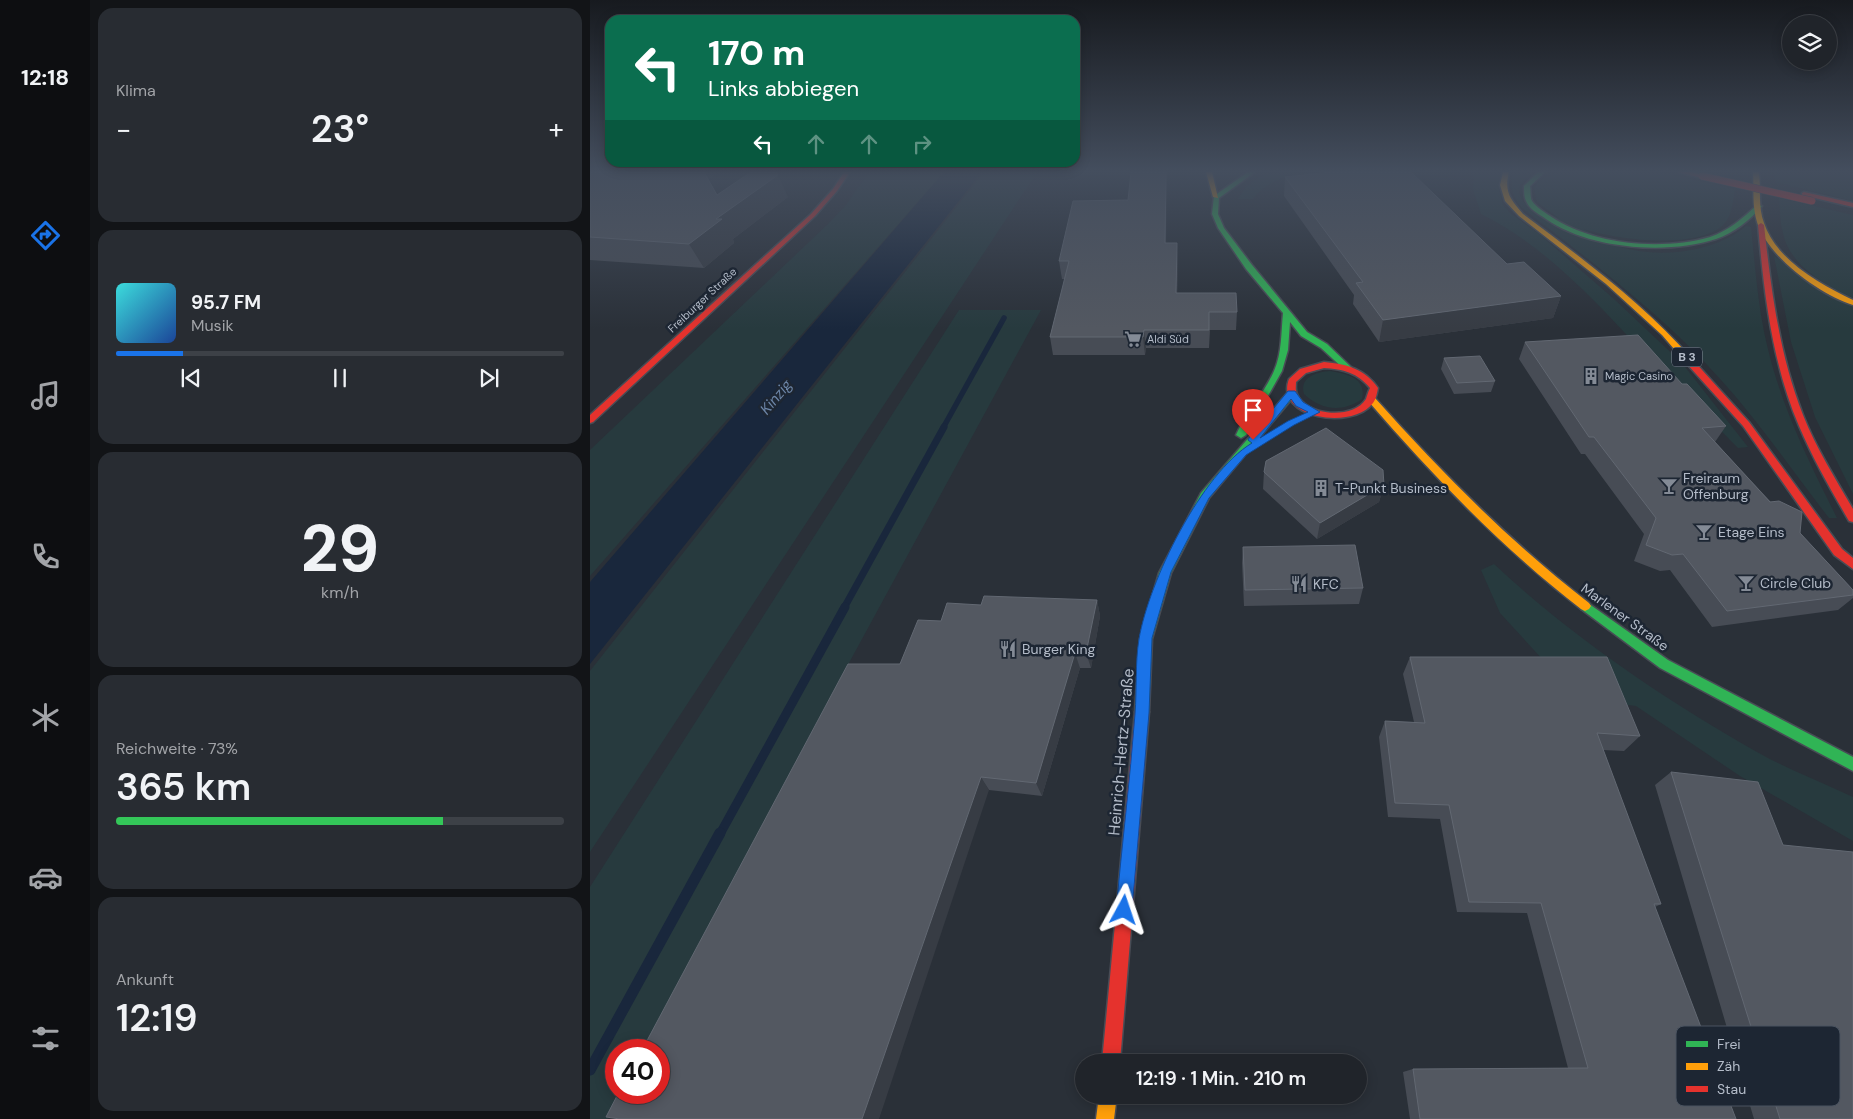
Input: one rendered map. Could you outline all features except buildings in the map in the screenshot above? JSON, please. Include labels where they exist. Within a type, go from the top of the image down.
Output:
[{"type":"main road","name":"Freiburger Straße","points":[[590,420],[803,224]]},
{"type":"main road","points":[[1219,224],[1304,334],[1324,346],[1348,368],[1365,376],[1370,382],[1374,394],[1367,407],[1344,415]]},
{"type":"main road","name":"B 3","points":[[1532,224],[1609,282],[1665,333],[1746,424],[1838,552],[1853,565]]},
{"type":"main road","points":[[1560,224],[1582,233],[1655,246],[1687,245],[1708,240],[1732,231],[1739,224]]},
{"type":"main road","points":[[1760,225],[1779,251],[1809,279],[1853,303]]},
{"type":"main road","points":[[1760,225],[1775,326],[1793,398],[1828,474],[1853,518]]},
{"type":"main road","name":"Heinrich-Hertz-Straße","points":[[1232,466],[1242,430],[1277,372],[1284,354],[1287,313]]},
{"type":"main road","points":[[1304,334],[1303,360],[1292,381],[1292,393],[1300,404],[1315,412],[1344,415],[1362,424]]},
{"type":"main road","points":[[1303,360],[1348,368]]},
{"type":"main road","name":"Heinrich-Hertz-Straße","points":[[1112,1054],[1142,713],[1146,638],[1165,572],[1205,496],[1292,393]]},
{"type":"main road","name":"Marlener Straße","points":[[1372,400],[1412,447],[1471,509],[1554,583],[1664,664],[1853,764]]},
{"type":"main road","points":[[1299,419],[1315,412]]},
{"type":"main road","name":"Heinrich-Hertz-Straße","points":[[1243,452],[1275,433]]},
{"type":"main road","name":"Marlener Straße","points":[[1387,436],[1412,447]]},
{"type":"main road","points":[[1105,1119],[1107,1104]]},
{"type":"green space","points":[[828,224],[898,224],[590,576],[590,450]]},
{"type":"green space","points":[[943,224],[1003,224],[590,852],[590,671]]},
{"type":"green space","points":[[1499,224],[1525,224],[1614,299],[1682,363],[1748,447],[1738,448],[1587,293],[1526,241]]},
{"type":"green space","points":[[1543,224],[1573,224],[1621,247],[1636,251],[1653,252],[1687,251],[1704,247],[1734,235],[1746,226],[1751,227],[1761,316],[1773,368],[1788,412],[1837,518],[1829,518],[1749,413],[1698,356],[1651,311]]},
{"type":"green space","points":[[1572,224],[1724,224],[1710,233],[1691,238],[1669,240],[1622,238]]},
{"type":"green space","points":[[1782,224],[1853,224],[1853,298],[1810,273],[1793,255],[1783,233]]},
{"type":"green space","points":[[1774,256],[1853,307],[1853,494],[1815,417],[1791,342]]},
{"type":"green space","points":[[959,310],[1041,310],[837,685],[651,1039],[605,1039],[605,1104],[616,1104],[608,1119],[590,1119],[590,887]]},
{"type":"green space","points":[[1330,371],[1349,376],[1359,382],[1362,386],[1362,399],[1347,406],[1332,408],[1317,403],[1304,394],[1304,383],[1310,377]]},
{"type":"green space","points":[[1494,564],[1587,642],[1688,711],[1768,758],[1853,797],[1853,841],[1740,776],[1636,706],[1605,702],[1556,674],[1500,613],[1481,570]]},
{"type":"water","name":"Kinzig","points":[[899,224],[940,224],[590,664],[590,582]]},
{"type":"waterway","points":[[943,428],[1004,318]]},
{"type":"waterway","points":[[844,608],[944,427]]},
{"type":"waterway","points":[[720,834],[845,607]]},
{"type":"waterway","points":[[590,1070],[720,833]]},
{"type":"traffic: fast","points":[[1219,224],[1249,267],[1304,334],[1324,346],[1348,368]]},
{"type":"traffic: fast","points":[[1559,224],[1599,239],[1647,245],[1693,243],[1712,238],[1739,224]]},
{"type":"traffic: fast","points":[[1241,435],[1281,364],[1287,313]]},
{"type":"traffic: fast","points":[[1142,712],[1146,639],[1165,573],[1205,496],[1292,393]]},
{"type":"traffic: fast","points":[[1585,606],[1664,664],[1853,764]]},
{"type":"traffic: slow","points":[[1533,224],[1609,282],[1665,333],[1690,362]]},
{"type":"traffic: slow","points":[[1761,224],[1765,234],[1785,259],[1827,290],[1853,303]]},
{"type":"traffic: slow","points":[[1372,400],[1421,456],[1473,509],[1527,559],[1585,606]]},
{"type":"traffic: slow","points":[[1105,1119],[1107,1104]]},
{"type":"traffic: jam","points":[[590,420],[803,224]]},
{"type":"traffic: jam","points":[[1761,225],[1773,320],[1790,390],[1798,413],[1823,467],[1853,518]]},
{"type":"traffic: jam","points":[[1690,362],[1746,424],[1838,552],[1853,565]]},
{"type":"traffic: jam","points":[[1324,365],[1346,368],[1364,377],[1374,388],[1370,401],[1361,409],[1348,414],[1334,416],[1320,414],[1298,402],[1292,393],[1292,381],[1303,371],[1324,365]]},
{"type":"traffic: jam","points":[[1112,1054],[1142,712]]},
{"type":"place","name":"Aldi Süd","points":[[1133,339]]},
{"type":"place","name":"Magic Casino","points":[[1591,376]]},
{"type":"place","name":"Freiraum Offenburg","points":[[1669,486]]},
{"type":"place","name":"T-Punkt Business","points":[[1321,488]]},
{"type":"place","name":"Etage Eins","points":[[1704,532]]},
{"type":"place","name":"Circle Club","points":[[1746,583]]},
{"type":"place","name":"KFC","points":[[1299,584]]},
{"type":"place","name":"Burger King","points":[[1008,649]]},
{"type":"route","points":[[1124,910],[1142,713],[1146,638],[1165,572],[1205,496],[1243,452],[1291,423],[1315,412],[1300,404],[1292,393],[1272,414],[1253,440]]}]
